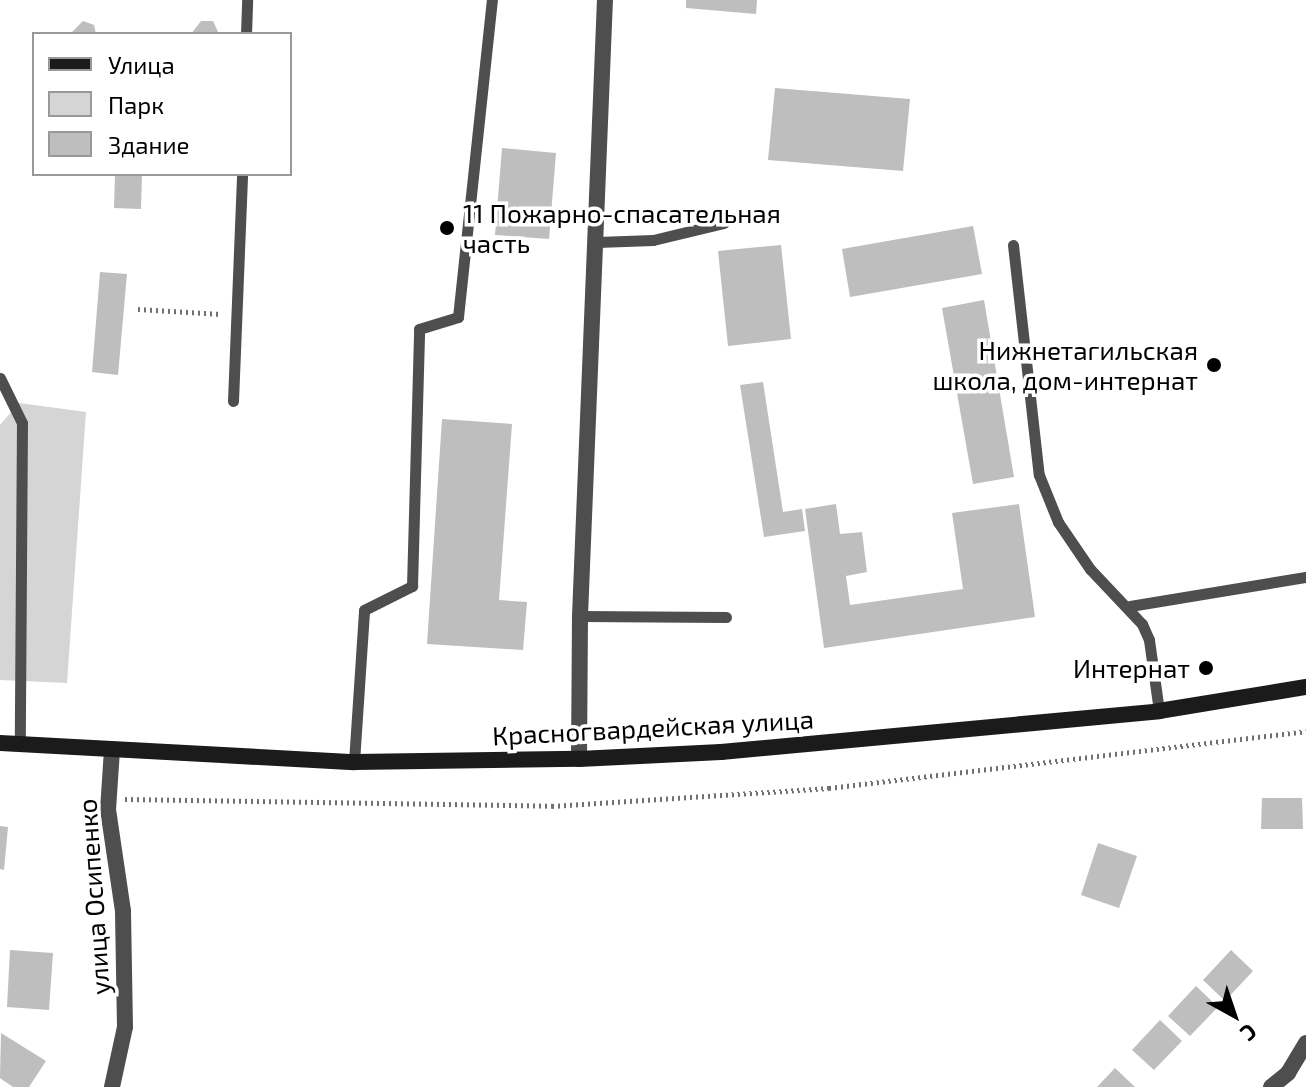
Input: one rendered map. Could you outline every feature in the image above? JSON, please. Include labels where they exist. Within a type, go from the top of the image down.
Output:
[{"type":"main road","name":"Красногвардейская улица","points":[[0,743],[354,762],[579,759],[721,752],[1159,711],[1306,687]]},
{"type":"street","points":[[579,759],[580,616],[605,0]]},
{"type":"street","name":"улица Осипенко","points":[[112,750],[108,799],[123,911],[125,1027],[112,1087]]},
{"type":"street","points":[[1271,1087],[1290,1080],[1306,1043]]},
{"type":"lane","points":[[246,32],[247,0]]},
{"type":"lane","points":[[354,762],[364,610],[412,586],[419,329],[458,317],[492,0]]},
{"type":"lane","points":[[233,401],[242,176]]},
{"type":"lane","points":[[597,242],[653,240],[724,223]]},
{"type":"lane","points":[[1013,245],[1039,475],[1058,522],[1090,569],[1130,606],[1149,640],[1159,711]]},
{"type":"lane","points":[[0,378],[22,423],[20,744]]},
{"type":"lane","points":[[1130,606],[1306,577]]},
{"type":"lane","points":[[580,616],[726,617]]},
{"type":"path","points":[[138,309],[237,314]]},
{"type":"path","points":[[108,799],[552,806],[829,788],[1306,731]]},
{"type":"green space","points":[[19,403],[86,412],[67,683],[0,680],[0,425]]},
{"type":"building","points":[[686,0],[757,0],[756,14],[686,8]]},
{"type":"building","points":[[83,21],[94,25],[96,32],[72,32]]},
{"type":"building","points":[[201,21],[213,21],[218,32],[193,32]]},
{"type":"building","points":[[775,88],[910,99],[903,171],[768,160]]},
{"type":"building","points":[[502,148],[556,153],[549,239],[495,235]]},
{"type":"building","points":[[115,176],[142,176],[141,209],[114,208]]},
{"type":"building","points":[[973,226],[982,274],[850,297],[842,249]]},
{"type":"building","points":[[781,245],[791,339],[728,346],[718,251]]},
{"type":"building","points":[[100,272],[127,274],[118,375],[92,372]]},
{"type":"building","points":[[984,300],[1014,477],[973,484],[942,308]]},
{"type":"building","points":[[763,382],[783,512],[802,509],[805,531],[764,537],[740,385]]},
{"type":"building","points":[[442,419],[512,424],[499,600],[527,602],[523,650],[427,644]]},
{"type":"building","points":[[836,504],[840,534],[862,532],[867,572],[846,576],[850,605],[963,589],[952,513],[1019,504],[1035,617],[824,648],[805,509]]},
{"type":"building","points":[[1262,798],[1302,798],[1303,829],[1261,829]]},
{"type":"building","points":[[0,826],[8,827],[4,870],[0,869]]},
{"type":"building","points":[[1098,843],[1137,856],[1119,908],[1081,895]]},
{"type":"building","points":[[10,950],[53,953],[49,1010],[7,1007]]},
{"type":"building","points":[[1231,950],[1253,971],[1225,1001],[1203,980]]},
{"type":"building","points":[[1196,986],[1218,1007],[1190,1036],[1168,1016]]},
{"type":"building","points":[[1160,1020],[1182,1041],[1154,1070],[1132,1050]]},
{"type":"building","points":[[1,1033],[46,1061],[29,1087],[13,1087],[0,1078]]},
{"type":"building","points":[[1115,1068],[1135,1087],[1097,1087]]},
{"type":"place","name":"11 Пожарно-спасательная часть","points":[[447,228]]},
{"type":"place","name":"Нижнетагильская школа, дом-интернат","points":[[1214,365]]},
{"type":"place","name":"Интернат","points":[[1206,668]]}]
